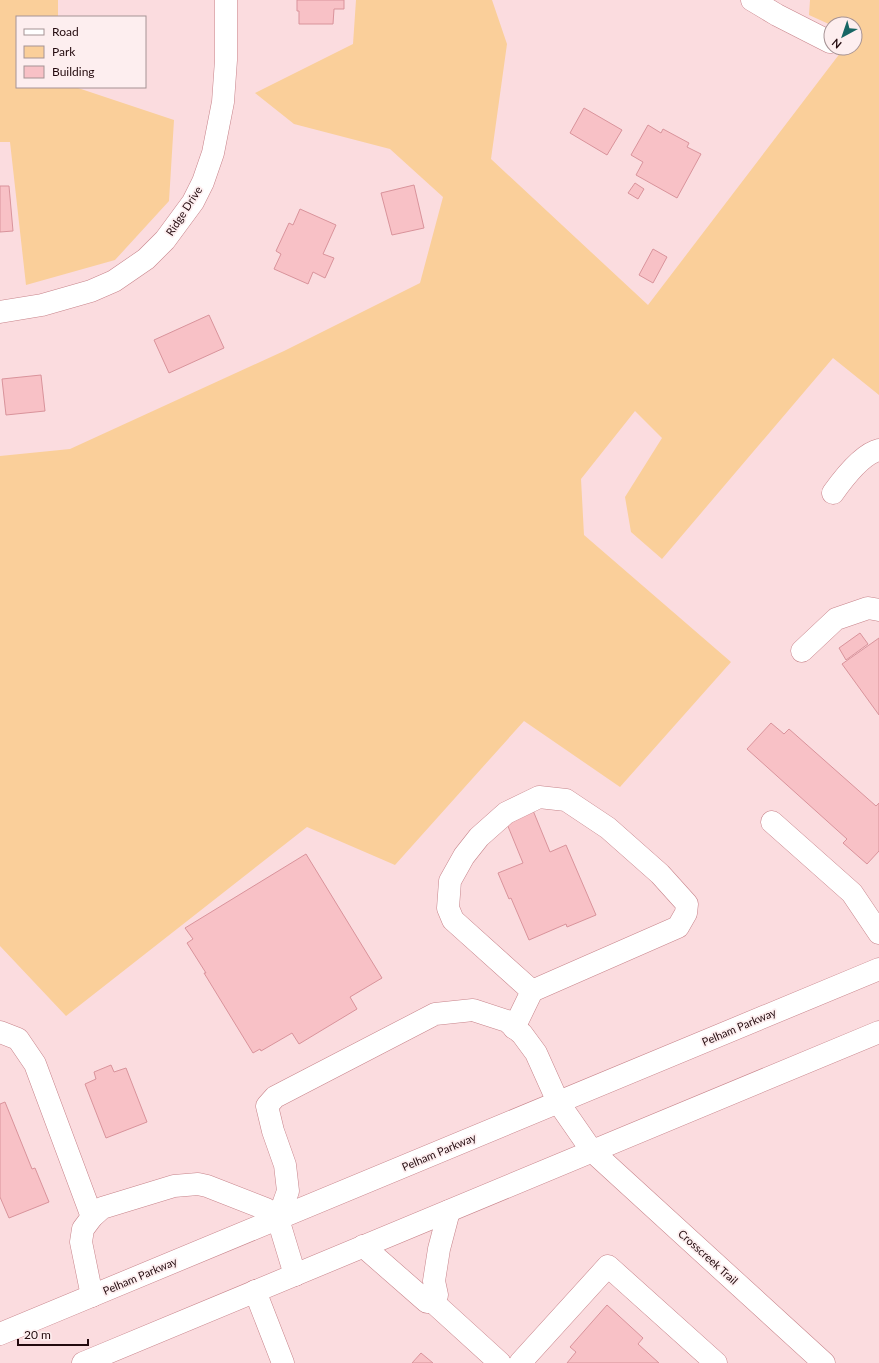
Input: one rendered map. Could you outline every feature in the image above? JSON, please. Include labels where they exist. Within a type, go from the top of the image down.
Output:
[{"type":"main road","name":"Ridge Drive","points":[[0,312],[42,305],[91,291],[114,281],[146,259],[165,240],[189,208],[206,175],[223,102],[226,60],[226,0]]},
{"type":"main road","points":[[752,0],[777,15],[823,38]]},
{"type":"main road","points":[[833,493],[847,474],[872,451],[879,450]]},
{"type":"main road","points":[[802,651],[836,619],[868,608],[879,610]]},
{"type":"main road","points":[[514,1028],[532,991],[678,927],[686,913],[687,904],[660,874],[608,828],[566,800],[539,797],[506,813],[479,837],[464,856],[450,880],[448,908],[453,920],[532,991]]},
{"type":"main road","points":[[772,822],[852,893],[879,933]]},
{"type":"main road","name":"Pelham Parkway","points":[[0,1334],[879,969]]},
{"type":"main road","name":"Crosscreek Trail","points":[[278,1219],[288,1191],[285,1165],[273,1131],[267,1106],[275,1097],[435,1014],[473,1010],[506,1021],[522,1034],[536,1053],[558,1102],[592,1151],[815,1360]]},
{"type":"main road","points":[[0,1032],[18,1039],[35,1064],[92,1217]]},
{"type":"main road","points":[[92,1361],[362,1246],[879,1032]]},
{"type":"main road","points":[[92,1296],[81,1242],[83,1229],[92,1217],[102,1208],[174,1186],[198,1184],[207,1186],[266,1209],[278,1219],[295,1275]]},
{"type":"main road","points":[[433,1302],[437,1295],[434,1280],[439,1249],[449,1211]]},
{"type":"main road","points":[[362,1246],[427,1302],[433,1302],[500,1363]]},
{"type":"main road","points":[[520,1363],[608,1266],[716,1363]]},
{"type":"main road","points":[[255,1291],[283,1363]]},
{"type":"green space","points":[[0,0],[58,0],[58,16],[16,16],[16,88],[78,88],[174,120],[169,201],[115,260],[26,285],[10,142],[0,142]]},
{"type":"green space","points":[[356,0],[492,0],[507,44],[491,159],[648,305],[838,56],[863,56],[863,16],[823,16],[823,21],[809,15],[810,0],[879,0],[879,395],[833,358],[662,559],[631,532],[625,497],[662,438],[635,411],[581,479],[584,535],[731,662],[620,787],[524,721],[395,865],[307,827],[66,1016],[0,946],[0,456],[70,449],[284,351],[420,283],[443,197],[390,149],[294,124],[255,93],[353,44]]},
{"type":"building","points":[[297,0],[344,0],[344,9],[334,9],[333,24],[299,24]]},
{"type":"building","points":[[584,108],[622,130],[607,155],[570,133]]},
{"type":"building","points":[[648,125],[661,133],[663,129],[689,143],[687,147],[701,154],[677,198],[636,175],[643,162],[631,155]]},
{"type":"building","points":[[635,183],[644,189],[638,199],[628,193]]},
{"type":"building","points":[[414,185],[424,228],[392,235],[381,193]]},
{"type":"building","points":[[0,186],[9,186],[13,231],[0,232]]},
{"type":"building","points":[[300,209],[336,225],[323,254],[334,258],[325,278],[313,272],[308,284],[274,269],[281,254],[276,251],[289,223],[293,225]]},
{"type":"building","points":[[653,249],[667,257],[653,283],[639,275]]},
{"type":"building","points":[[209,315],[224,348],[169,373],[154,340]]},
{"type":"building","points":[[41,375],[45,411],[6,415],[2,379]]},
{"type":"building","points":[[860,633],[868,644],[846,660],[839,648]]},
{"type":"building","points":[[879,638],[879,715],[842,664]]},
{"type":"building","points":[[771,723],[784,734],[789,729],[876,806],[879,803],[879,851],[867,864],[843,843],[847,839],[747,749]]},
{"type":"building","points":[[532,808],[550,852],[566,845],[596,915],[567,927],[566,924],[529,940],[511,898],[509,899],[498,873],[523,863],[505,819]]},
{"type":"building","points":[[306,854],[382,978],[350,997],[357,1009],[299,1044],[292,1033],[261,1051],[260,1049],[253,1053],[187,943],[193,939],[185,928]]},
{"type":"building","points":[[111,1065],[114,1072],[126,1068],[147,1122],[106,1138],[85,1084],[96,1079],[94,1072]]},
{"type":"building","points":[[5,1102],[32,1169],[35,1168],[49,1202],[9,1218],[0,1197],[0,1104]]},
{"type":"building","points":[[607,1305],[643,1338],[638,1344],[659,1363],[567,1363],[576,1352],[570,1347]]},
{"type":"building","points":[[421,1353],[433,1363],[412,1363]]}]
